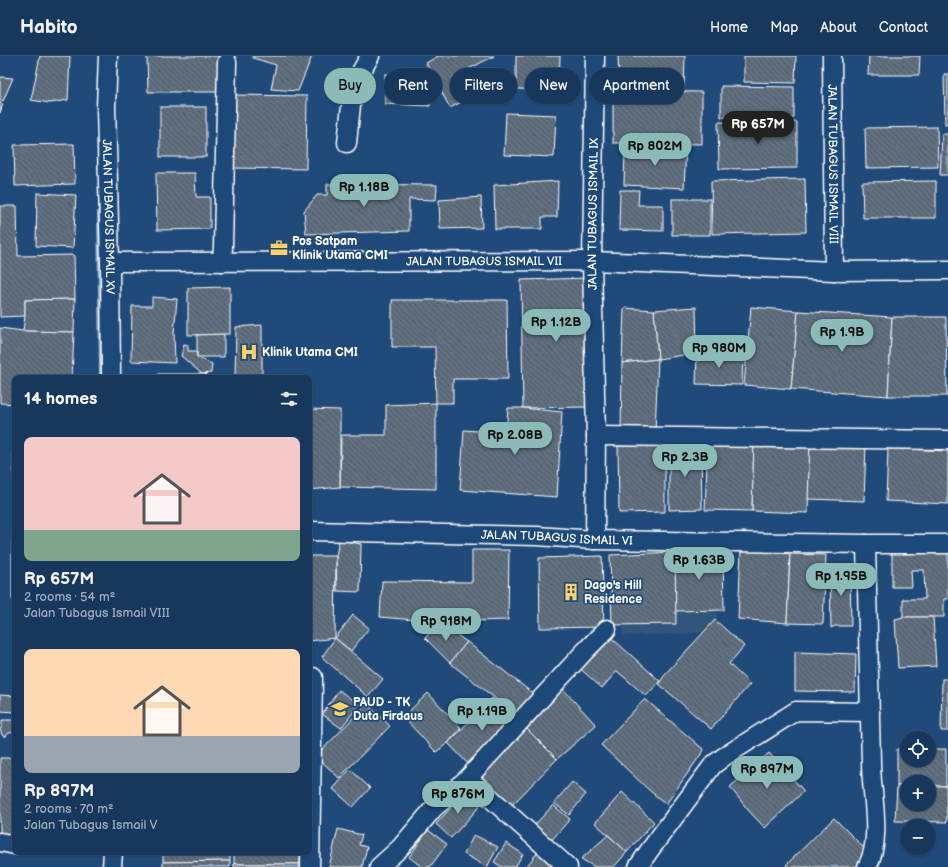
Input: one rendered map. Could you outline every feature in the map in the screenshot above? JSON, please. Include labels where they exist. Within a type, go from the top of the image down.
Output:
[{"type":"street","name":"JALAN TUBAGUS ISMAIL XV","points":[[108,56],[106,107],[111,375]]},
{"type":"street","points":[[347,143],[353,86],[370,56]]},
{"type":"street","name":"JALAN TUBAGUS ISMAIL IX","points":[[595,56],[592,261],[596,436],[595,540]]},
{"type":"street","name":"JALAN TUBAGUS ISMAIL VIII","points":[[832,56],[834,271]]},
{"type":"street","points":[[222,262],[227,62]]},
{"type":"street","name":"JALAN TUBAGUS ISMAIL VII","points":[[110,262],[592,261],[834,271],[948,270]]},
{"type":"street","points":[[596,436],[948,440]]},
{"type":"street","name":"JALAN TUBAGUS ISMAIL VI","points":[[312,531],[537,536],[595,540],[948,544]]},
{"type":"street","points":[[866,544],[871,765],[875,824],[872,858],[867,867]]},
{"type":"street","points":[[379,867],[400,848],[434,808],[468,778],[580,656],[607,629]]},
{"type":"street","points":[[312,740],[313,677]]},
{"type":"street","points":[[638,867],[712,765],[725,756],[796,711],[870,712]]},
{"type":"street","points":[[468,778],[568,867]]},
{"type":"street","points":[[0,842],[12,844]]},
{"type":"street","points":[[112,867],[113,855]]},
{"type":"street","points":[[310,855],[310,867]]},
{"type":"shaded area","points":[[717,559],[717,632],[623,636],[623,565]]},
{"type":"building","points":[[40,56],[70,56],[68,100],[50,103],[31,100]]},
{"type":"building","points":[[147,56],[219,56],[219,92],[148,92]]},
{"type":"building","points":[[253,56],[312,56],[298,91],[271,89],[276,65],[253,58]]},
{"type":"building","points":[[438,56],[494,56],[471,68],[450,68],[450,104],[458,104],[450,108],[442,93],[442,68],[429,68],[426,63]]},
{"type":"building","points":[[516,56],[560,56],[560,68],[525,68],[525,89],[517,89]]},
{"type":"building","points":[[618,56],[685,56],[684,88],[684,68],[618,68]]},
{"type":"building","points":[[744,56],[796,56],[795,83],[744,82]]},
{"type":"building","points":[[869,56],[920,56],[919,75],[868,75]]},
{"type":"building","points":[[944,74],[948,74],[948,124],[945,124]]},
{"type":"building","points":[[0,77],[13,78],[3,101],[0,99]]},
{"type":"building","points":[[721,86],[794,87],[794,118],[721,117]]},
{"type":"building","points":[[684,92],[702,92],[702,144],[613,143],[613,104],[684,104]]},
{"type":"building","points":[[232,95],[307,96],[306,169],[231,168]]},
{"type":"building","points":[[0,102],[3,104],[0,113]]},
{"type":"building","points":[[385,104],[430,104],[430,106]]},
{"type":"building","points":[[160,107],[206,107],[206,157],[160,157]]},
{"type":"building","points":[[506,113],[556,115],[554,157],[504,155]]},
{"type":"building","points":[[718,122],[797,122],[797,168],[719,169]]},
{"type":"building","points":[[937,127],[938,167],[866,168],[865,128]]},
{"type":"building","points":[[942,134],[948,134],[948,175],[940,175]]},
{"type":"building","points":[[74,144],[75,184],[15,186],[14,145]]},
{"type":"building","points":[[625,146],[686,148],[684,188],[624,185]]},
{"type":"building","points":[[156,173],[195,173],[196,197],[210,197],[210,229],[157,230]]},
{"type":"building","points":[[805,179],[806,232],[712,234],[711,181]]},
{"type":"building","points":[[558,181],[557,217],[542,217],[542,229],[495,229],[494,185]]},
{"type":"building","points":[[936,181],[936,218],[863,218],[862,182]]},
{"type":"building","points":[[327,184],[437,185],[436,200],[409,199],[409,231],[306,234],[304,211],[317,195],[327,195]]},
{"type":"building","points":[[620,190],[639,190],[638,205],[663,205],[663,231],[619,230]]},
{"type":"building","points":[[37,193],[76,195],[73,248],[36,246]]},
{"type":"building","points":[[481,197],[482,228],[440,229],[439,200]]},
{"type":"building","points":[[672,199],[710,199],[710,235],[672,235]]},
{"type":"building","points":[[0,206],[17,206],[18,256],[74,255],[75,299],[25,300],[25,316],[0,317]]},
{"type":"building","points":[[588,278],[590,407],[523,408],[521,280]]},
{"type":"building","points":[[230,287],[230,334],[188,335],[188,288]]},
{"type":"building","points":[[152,297],[177,299],[174,333],[175,363],[131,361],[132,306],[152,306]]},
{"type":"building","points":[[75,299],[74,332],[23,331],[25,300]]},
{"type":"building","points":[[392,300],[507,300],[508,379],[453,379],[453,403],[436,403],[435,347],[392,347]]},
{"type":"building","points":[[696,307],[697,353],[658,359],[654,310]]},
{"type":"building","points":[[751,307],[798,311],[791,389],[744,385]]},
{"type":"building","points":[[624,308],[654,310],[658,359],[622,363]]},
{"type":"building","points":[[798,311],[892,317],[888,396],[791,389]]},
{"type":"building","points":[[892,317],[946,317],[947,396],[888,396]]},
{"type":"building","name":"Klinik Utama CMI","points":[[262,325],[262,375],[235,375],[236,327]]},
{"type":"building","points":[[0,328],[23,331],[74,332],[72,375],[12,375],[12,404],[0,403]]},
{"type":"building","points":[[224,334],[224,357],[197,357],[197,335]]},
{"type":"building","points":[[184,344],[188,345],[188,351],[196,351],[197,357],[212,364],[211,373],[202,374],[181,356]]},
{"type":"building","points":[[697,353],[743,355],[742,385],[696,384]]},
{"type":"building","points":[[658,359],[655,433],[621,433],[622,363]]},
{"type":"building","points":[[158,374],[206,374],[206,375]]},
{"type":"building","points":[[436,403],[436,489],[340,487],[341,435],[386,435],[386,405]]},
{"type":"building","points":[[508,408],[562,412],[557,497],[460,490],[464,430],[506,433]]},
{"type":"building","points":[[312,409],[340,410],[340,487],[312,490]]},
{"type":"building","points":[[708,439],[754,441],[752,511],[705,510]]},
{"type":"building","points":[[754,441],[810,443],[808,513],[752,511]]},
{"type":"building","points":[[810,443],[866,444],[864,501],[808,499]]},
{"type":"building","points":[[665,445],[665,512],[619,513],[618,446]]},
{"type":"building","points":[[701,446],[702,509],[669,510],[669,447]]},
{"type":"building","points":[[888,448],[948,451],[948,504],[886,501]]},
{"type":"building","points":[[339,540],[361,544],[360,592],[337,591],[336,556]]},
{"type":"building","points":[[472,550],[509,550],[508,620],[439,622],[380,617],[382,581],[472,582]]},
{"type":"building","points":[[741,550],[790,554],[787,623],[738,619]]},
{"type":"building","points":[[723,551],[724,610],[675,611],[675,552]]},
{"type":"building","points":[[675,552],[676,624],[612,625],[610,555]]},
{"type":"building","points":[[948,552],[948,599],[944,599],[944,617],[903,617],[903,599],[925,599],[924,570],[911,570],[912,587],[892,587],[892,553]]},
{"type":"building","points":[[790,554],[826,555],[823,624],[787,623]]},
{"type":"building","points":[[312,556],[336,556],[335,638],[312,641]]},
{"type":"building","name":"Dago's Hill Residence","points":[[602,556],[604,627],[540,628],[539,558]]},
{"type":"building","points":[[850,566],[851,626],[835,626],[831,628],[830,569]]},
{"type":"building","points":[[353,615],[369,628],[351,651],[335,638]]},
{"type":"building","points":[[903,617],[933,617],[936,666],[898,668],[895,619]]},
{"type":"building","points":[[715,620],[744,646],[729,664],[750,684],[711,729],[659,684],[666,673]]},
{"type":"building","points":[[439,622],[467,642],[450,663],[425,638]]},
{"type":"building","points":[[606,633],[660,681],[646,696],[617,671],[602,688],[577,666]]},
{"type":"building","points":[[335,638],[383,679],[368,697],[322,657]]},
{"type":"building","points":[[467,642],[536,696],[519,717],[450,663]]},
{"type":"building","points":[[795,652],[856,654],[855,692],[795,691]]},
{"type":"building","points":[[942,679],[948,679],[948,731],[941,731]]},
{"type":"building","points":[[563,689],[596,725],[557,759],[527,729]]},
{"type":"building","name":"PAUD - TK Duta Firdaus","points":[[339,690],[359,705],[341,728],[322,714]]},
{"type":"building","points":[[428,693],[461,728],[448,743],[436,752],[403,717]]},
{"type":"building","points":[[0,695],[12,696],[12,712],[0,711]]},
{"type":"building","points":[[492,698],[517,720],[470,766],[448,743]]},
{"type":"building","points":[[645,699],[704,750],[666,804],[601,745]]},
{"type":"building","points":[[367,704],[390,726],[339,778],[316,756]]},
{"type":"building","points":[[2,720],[12,720],[12,732],[9,733],[5,737],[2,735],[0,729],[2,727]]},
{"type":"building","points":[[527,729],[557,759],[512,805],[480,775]]},
{"type":"building","points":[[897,749],[900,749],[900,767],[936,767],[936,749],[946,749],[946,786],[936,786],[936,775],[900,775],[900,786],[897,786]]},
{"type":"building","points":[[769,753],[804,791],[765,828],[748,810],[730,787]]},
{"type":"building","points":[[0,758],[12,758],[12,839],[0,836]]},
{"type":"building","points":[[350,769],[370,788],[353,807],[333,789]]},
{"type":"building","points":[[572,782],[586,794],[569,815],[554,803]]},
{"type":"building","points":[[897,786],[900,786],[900,811],[936,811],[936,786],[946,786],[947,822],[936,822],[936,819],[900,819],[900,821],[895,821]]},
{"type":"building","points":[[466,791],[480,806],[451,838],[436,824]]},
{"type":"building","points":[[622,792],[654,822],[627,852],[595,823]]},
{"type":"building","points":[[553,805],[570,819],[550,842],[533,827]]},
{"type":"building","points":[[834,818],[869,853],[855,867],[788,867],[786,865]]},
{"type":"building","points":[[338,829],[362,835],[359,845],[367,847],[362,867],[329,867]]},
{"type":"building","points":[[428,830],[447,844],[430,867],[422,867],[409,857]]},
{"type":"building","points":[[474,835],[498,847],[487,867],[464,854]]},
{"type":"building","points":[[608,835],[627,852],[614,867],[595,867],[581,859]]},
{"type":"building","points":[[506,843],[523,854],[515,867],[502,867],[494,862]]},
{"type":"building","points":[[541,848],[564,867],[526,867]]},
{"type":"building","points":[[163,855],[230,855],[230,861],[163,862]]},
{"type":"building","points":[[234,855],[300,855],[300,864],[234,864]]},
{"type":"building","points":[[230,861],[230,867],[163,867],[163,862]]},
{"type":"building","points":[[234,864],[300,864],[300,867],[234,867]]},
{"type":"waterway","points":[[100,212],[102,375]]},
{"type":"place","name":"Pos Satpam Klinik Utama CMI","points":[[279,248]]},
{"type":"place","name":"Klinik Utama CMI","points":[[249,352]]},
{"type":"place","name":"Dago's Hill Residence","points":[[571,592]]},
{"type":"place","name":"PAUD - TK Duta Firdaus","points":[[340,709]]}]
